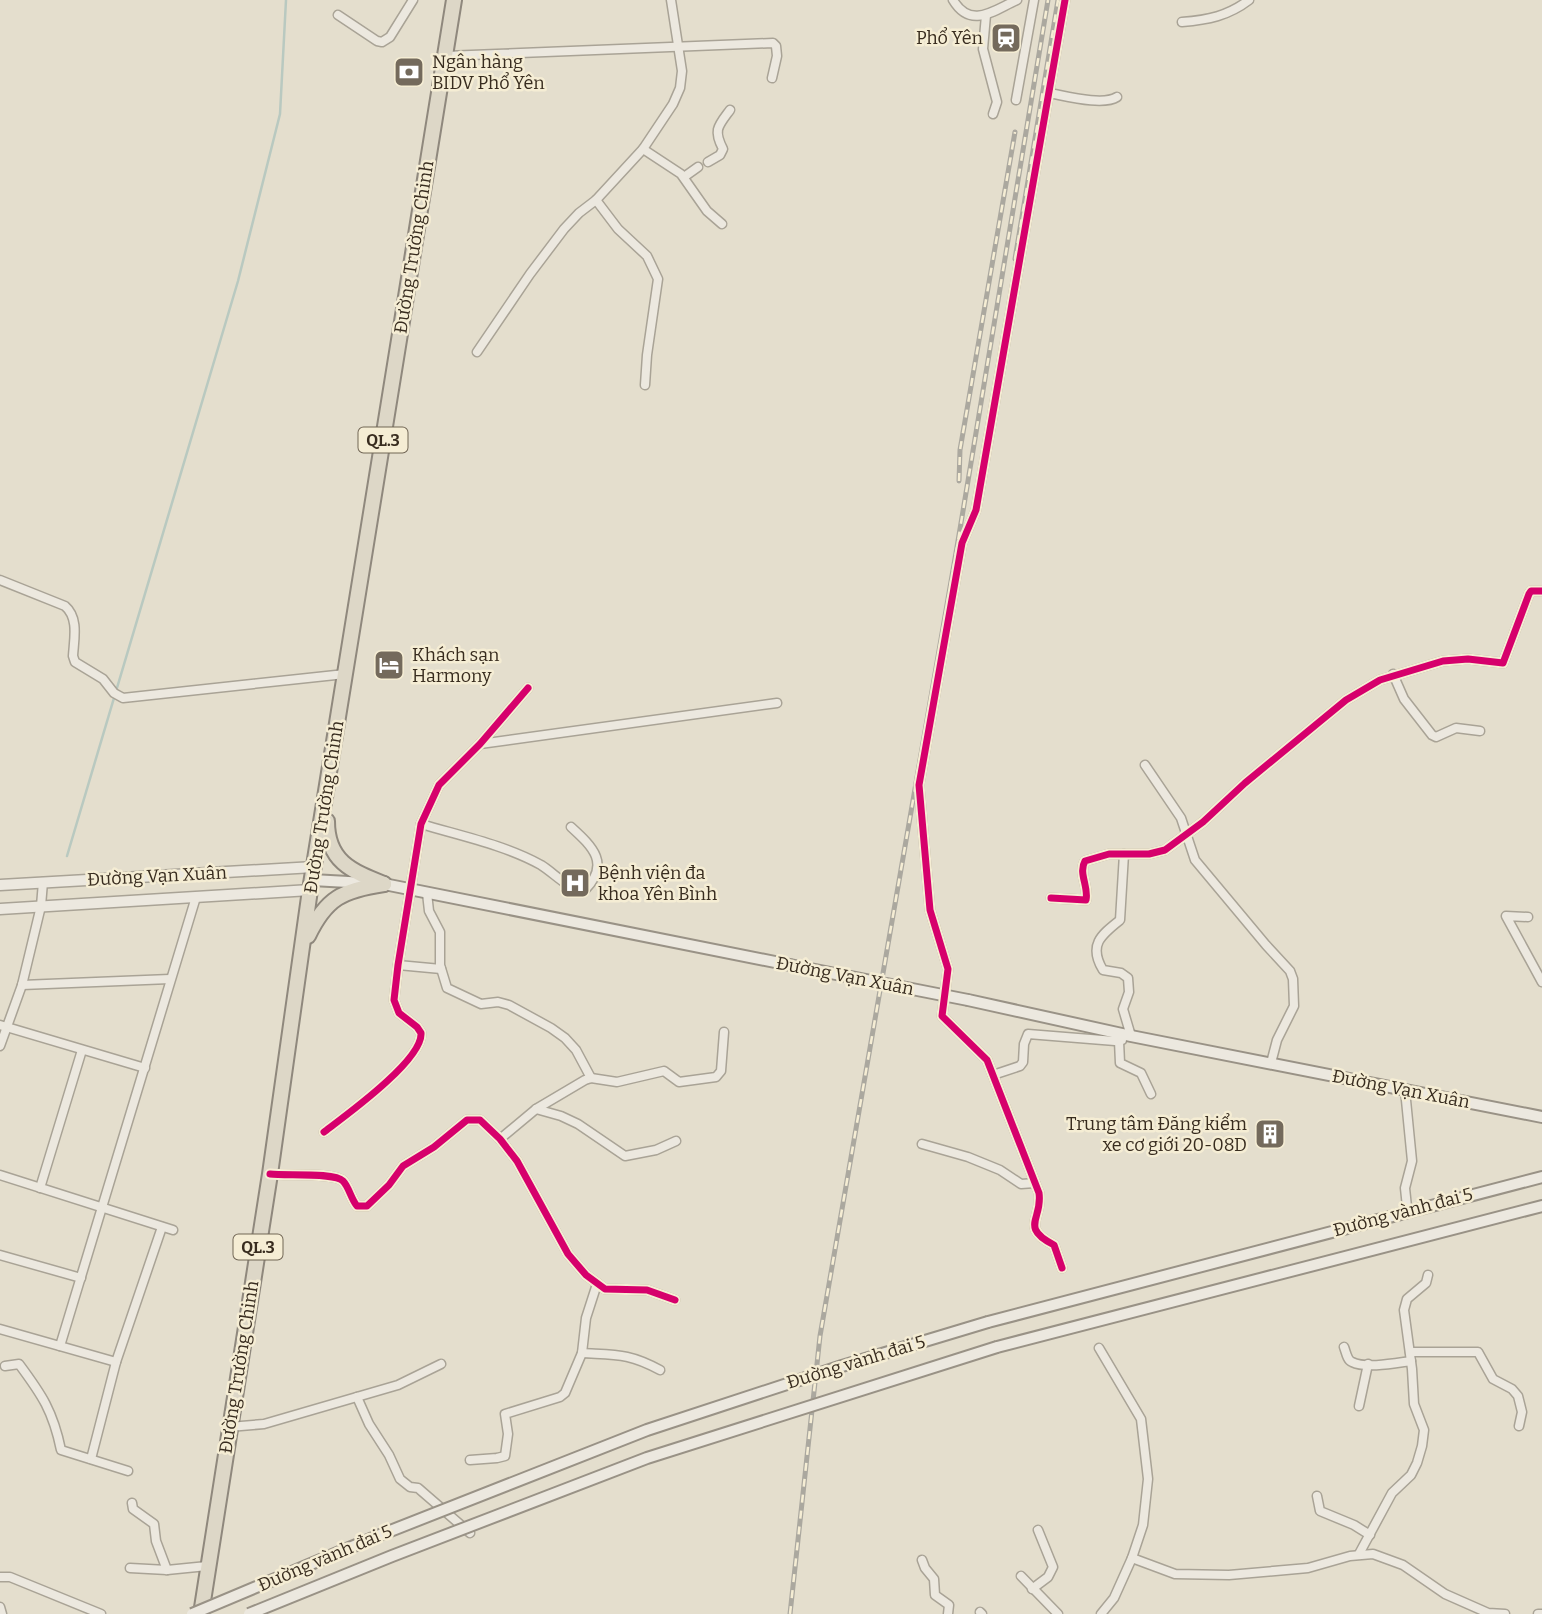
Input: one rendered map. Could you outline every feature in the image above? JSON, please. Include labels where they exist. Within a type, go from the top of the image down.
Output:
[{"type":"highway","name":"Đường Trường Chinh","points":[[201,1614],[270,1174],[312,879],[454,0]]},
{"type":"highway","points":[[328,789],[327,829],[333,851],[344,865],[354,872],[384,884]]},
{"type":"highway","points":[[302,950],[321,913],[335,899],[347,892],[384,884]]},
{"type":"main road","name":"Đường Vạn Xuân","points":[[312,879],[384,884],[968,1000],[1124,1038],[1271,1063],[1542,1117]]},
{"type":"main road","name":"Đường vành đai 5","points":[[192,1614],[380,1535],[647,1430],[842,1366],[988,1322],[1542,1177]]},
{"type":"main road","name":"Đường vành đai 5","points":[[249,1614],[648,1458],[997,1347],[1542,1206]]},
{"type":"street","points":[[338,15],[382,42],[390,37],[413,0]]},
{"type":"street","points":[[477,352],[564,229],[596,200],[643,149],[674,104],[682,71],[671,0]]},
{"type":"street","points":[[953,0],[971,16],[979,17],[1017,0]]},
{"type":"street","points":[[1016,100],[1034,0]]},
{"type":"street","points":[[1062,1268],[1054,1245],[1043,1239],[1035,1230],[1034,1217],[1040,1198],[993,1075],[982,1053],[942,1016],[948,969],[930,910],[919,785],[962,543],[976,510],[983,456],[1065,0]]},
{"type":"street","points":[[1182,22],[1212,20],[1240,8],[1249,0]]},
{"type":"street","points":[[986,15],[983,49],[997,102],[993,114]]},
{"type":"street","points":[[445,56],[773,43],[777,56],[772,78]]},
{"type":"street","points":[[1049,93],[1087,99],[1110,100],[1117,97]]},
{"type":"street","points":[[708,162],[720,155],[723,149],[718,140],[718,126],[730,110]]},
{"type":"street","points":[[643,149],[684,177],[707,211],[722,224]]},
{"type":"street","points":[[684,177],[698,167]]},
{"type":"street","points":[[596,200],[618,229],[647,256],[658,279],[645,385]]},
{"type":"street","points":[[0,580],[65,606],[74,619],[75,662],[103,679],[116,694],[128,698],[345,674]]},
{"type":"street","points":[[1051,898],[1086,900],[1083,863],[1124,853],[1158,853],[1186,835],[1263,767],[1346,700],[1393,674],[1456,660],[1503,663],[1529,594],[1542,591]]},
{"type":"street","points":[[1393,674],[1404,699],[1432,735],[1436,737],[1455,728],[1480,731]]},
{"type":"street","points":[[324,1132],[363,1103],[418,1049],[421,1033],[395,1007],[398,965],[421,824],[439,785],[480,744],[528,688]]},
{"type":"street","points":[[480,744],[777,703]]},
{"type":"street","points":[[1145,765],[1181,818],[1195,860],[1290,971],[1294,1006],[1278,1040],[1271,1063]]},
{"type":"street","points":[[421,824],[485,843],[540,864],[573,888],[584,891],[595,876],[596,850],[571,827]]},
{"type":"street","points":[[1124,853],[1120,920],[1106,931],[1096,947],[1103,970],[1121,973],[1128,978],[1129,992],[1123,1009],[1124,1038],[1120,1063],[1142,1073],[1151,1094]]},
{"type":"street","name":"Đường Vạn Xuân","points":[[0,885],[43,882],[312,879]]},
{"type":"street","name":"Đường Vạn Xuân","points":[[0,909],[196,897],[312,879]]},
{"type":"street","points":[[0,1046],[3,1026],[22,985],[41,906],[43,882]]},
{"type":"street","points":[[427,893],[429,911],[439,932],[441,969],[447,988],[481,1004],[498,1002],[509,1005],[565,1038],[576,1049],[591,1078]]},
{"type":"street","points":[[60,1346],[196,897]]},
{"type":"street","points":[[1528,917],[1506,916],[1542,982]]},
{"type":"street","points":[[398,965],[441,969]]},
{"type":"street","points":[[22,985],[170,979]]},
{"type":"street","points":[[3,1026],[145,1068]]},
{"type":"street","points":[[500,1139],[536,1109],[584,1080],[591,1078],[623,1082],[657,1071],[668,1073],[679,1082],[716,1077],[721,1071],[724,1032]]},
{"type":"street","points":[[993,1075],[1020,1066],[1028,1034],[1124,1038]]},
{"type":"street","points":[[40,1188],[82,1050]]},
{"type":"street","points":[[1405,1090],[1412,1161],[1405,1188],[1407,1207]]},
{"type":"street","points":[[536,1109],[578,1124],[625,1156],[656,1150],[676,1141]]},
{"type":"street","points":[[270,1174],[296,1177],[333,1175],[343,1182],[354,1203],[362,1207],[375,1200],[403,1166],[434,1147],[467,1120],[480,1120],[500,1139],[517,1161],[568,1254],[597,1284],[605,1289],[647,1290],[676,1300]]},
{"type":"street","points":[[922,1144],[968,1157],[1000,1170],[1021,1184],[1035,1183]]},
{"type":"street","points":[[0,1175],[173,1230]]},
{"type":"street","points":[[91,1459],[116,1362],[162,1227]]},
{"type":"street","points":[[0,1255],[81,1278]]},
{"type":"street","points":[[1359,1554],[1392,1493],[1411,1475],[1418,1463],[1424,1430],[1413,1404],[1405,1304],[1426,1283],[1428,1275]]},
{"type":"street","points":[[470,1460],[505,1456],[508,1434],[505,1414],[560,1397],[567,1389],[582,1353],[586,1318],[597,1284]]},
{"type":"street","points":[[0,1329],[116,1362]]},
{"type":"street","points":[[1344,1347],[1348,1359],[1352,1362],[1368,1364],[1410,1357],[1478,1352],[1493,1379],[1518,1396],[1522,1412],[1519,1426]]},
{"type":"street","points":[[1099,1348],[1142,1419],[1148,1479],[1143,1525],[1132,1558],[1114,1598],[1101,1614]]},
{"type":"street","points":[[582,1353],[616,1353],[633,1357],[660,1370]]},
{"type":"street","points":[[5,1366],[19,1364],[33,1382],[51,1411],[61,1450],[128,1471]]},
{"type":"street","points":[[229,1427],[264,1424],[398,1385],[442,1364]]},
{"type":"street","points":[[1359,1406],[1368,1364]]},
{"type":"street","points":[[357,1397],[400,1479],[410,1487],[418,1488],[470,1533]]},
{"type":"street","points":[[1317,1496],[1320,1511],[1370,1535]]},
{"type":"street","points":[[132,1503],[134,1509],[154,1524],[156,1541],[167,1570]]},
{"type":"street","points":[[1032,1589],[1048,1577],[1053,1567],[1038,1530]]},
{"type":"street","points":[[1132,1558],[1175,1574],[1229,1575],[1308,1568],[1359,1554],[1373,1554],[1403,1565],[1445,1594],[1488,1613],[1505,1614]]},
{"type":"street","points":[[922,1560],[925,1569],[934,1579],[935,1595],[949,1605],[948,1614]]},
{"type":"street","points":[[130,1568],[167,1570],[207,1566]]},
{"type":"street","points":[[1021,1576],[1058,1614]]},
{"type":"street","points":[[0,1577],[10,1577],[101,1614]]},
{"type":"street","points":[[0,1607],[2,1614]]},
{"type":"waterway","points":[[67,856],[238,281],[280,114],[286,0]]},
{"type":"railway","points":[[790,1614],[820,1336],[957,547],[1048,0]]},
{"type":"railway","points":[[1015,259],[1058,0]]},
{"type":"railway","points":[[959,481],[960,450],[1015,132]]},
{"type":"cycle path","points":[[1062,1268],[1054,1245],[1037,1233],[1035,1222],[1039,1193],[987,1060],[942,1016],[948,969],[930,910],[919,785],[962,543],[976,510],[1065,0]]},
{"type":"cycle path","points":[[1051,898],[1086,900],[1083,870],[1085,861],[1109,854],[1149,854],[1165,850],[1203,822],[1245,783],[1346,700],[1380,680],[1443,661],[1468,659],[1503,663],[1529,594],[1531,591],[1542,591]]},
{"type":"cycle path","points":[[324,1132],[381,1087],[410,1058],[418,1044],[421,1033],[399,1013],[394,1000],[421,824],[439,785],[480,744],[528,688]]},
{"type":"cycle path","points":[[270,1174],[338,1178],[343,1181],[357,1206],[367,1206],[389,1185],[403,1166],[434,1147],[467,1120],[480,1120],[500,1139],[517,1161],[568,1254],[586,1275],[605,1289],[647,1290],[675,1300]]},
{"type":"place","name":"Phổ Yên","points":[[1006,38]]},
{"type":"place","name":"Ngân hàng BIDV Phổ Yên","points":[[409,72]]},
{"type":"place","name":"Khách sạn Harmony","points":[[389,665]]},
{"type":"place","name":"Bệnh viện đa khoa Yên Bình","points":[[575,883]]},
{"type":"place","name":"Trung tâm Đăng kiểm xe cơ giới 20-08D","points":[[1270,1134]]}]
